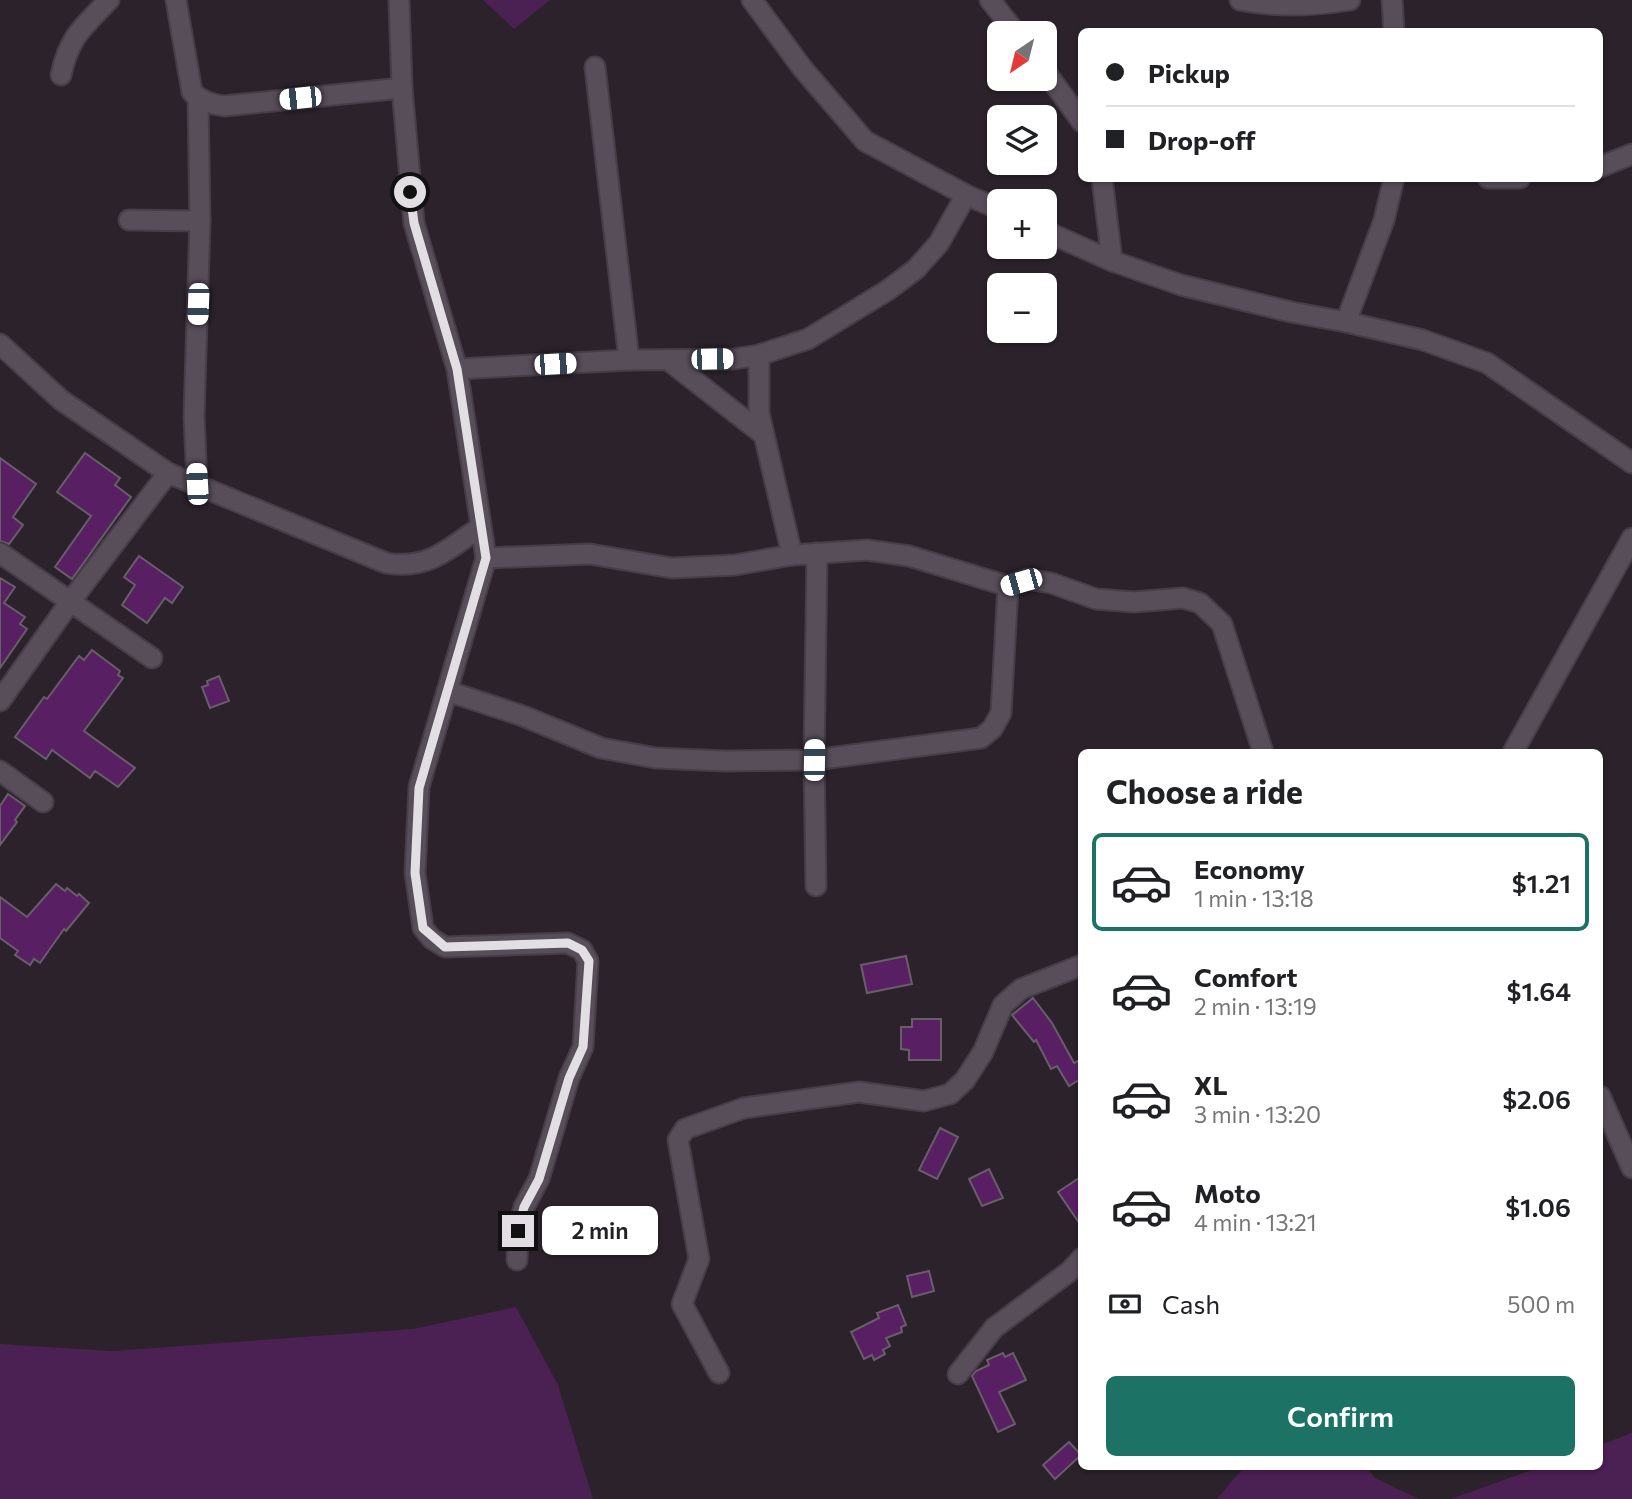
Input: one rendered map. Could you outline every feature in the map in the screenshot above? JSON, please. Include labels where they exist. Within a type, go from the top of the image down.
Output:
[{"type":"street","points":[[61,75],[65,55],[75,35],[109,0]]},
{"type":"street","points":[[176,0],[192,92],[211,104],[224,106],[402,88]]},
{"type":"street","points":[[399,0],[402,88],[414,223],[457,369],[486,558],[419,788],[415,873],[423,928],[445,947],[568,943],[582,950],[589,961],[583,1047],[569,1078],[539,1179],[524,1207],[518,1231],[517,1260]]},
{"type":"street","points":[[752,0],[803,69],[865,141],[987,204]]},
{"type":"street","points":[[990,0],[1007,21]]},
{"type":"street","points":[[1240,0],[1256,4],[1313,6],[1350,0]]},
{"type":"street","points":[[1392,0],[1394,28]]},
{"type":"street","points":[[595,67],[629,360]]},
{"type":"street","points":[[1057,88],[1078,116]]},
{"type":"street","points":[[197,484],[194,416],[201,221],[198,98]]},
{"type":"street","points":[[1603,166],[1632,154]]},
{"type":"street","points":[[1102,182],[1112,261]]},
{"type":"street","points":[[1346,322],[1384,220],[1393,182]]},
{"type":"street","points":[[457,369],[629,360],[734,359],[759,355],[808,339],[888,290],[916,269],[939,243],[966,195]]},
{"type":"street","points":[[129,220],[201,221]]},
{"type":"street","points":[[1057,236],[1112,261],[1181,285],[1423,340],[1487,363],[1632,463]]},
{"type":"street","points":[[0,344],[61,400],[169,473],[386,563],[406,566],[429,561],[480,527]]},
{"type":"street","points":[[759,355],[759,413],[792,555]]},
{"type":"street","points":[[668,360],[764,435]]},
{"type":"street","points":[[0,701],[70,602],[169,473]]},
{"type":"street","points":[[1515,749],[1632,538]]},
{"type":"street","points":[[486,558],[590,554],[672,568],[735,565],[792,555],[867,550],[909,556],[1008,586],[1027,579],[1051,583],[1097,599],[1134,602],[1182,598],[1200,603],[1222,624],[1262,749]]},
{"type":"street","points":[[0,553],[152,658]]},
{"type":"street","points":[[816,886],[814,760],[817,553]]},
{"type":"street","points":[[447,691],[523,716],[601,748],[656,758],[725,761],[814,760],[981,738],[992,729],[1001,713],[1008,586]]},
{"type":"street","points":[[0,771],[43,802]]},
{"type":"street","points":[[719,1373],[682,1304],[699,1259],[678,1140],[680,1134],[685,1129],[744,1108],[859,1093],[924,1101],[950,1094],[965,1080],[983,1052],[1003,1005],[1021,989],[1078,967]]},
{"type":"street","points":[[1603,1103],[1632,1168]]},
{"type":"street","points":[[958,1374],[994,1328],[1078,1262]]},
{"type":"shaded area","points":[[483,0],[550,0],[514,29]]},
{"type":"shaded area","points":[[516,1307],[558,1385],[593,1499],[0,1499],[0,1344],[112,1351],[413,1329]]},
{"type":"shaded area","points":[[1632,1433],[1632,1499],[1451,1499],[1532,1470],[1603,1470],[1603,1444]]},
{"type":"shaded area","points":[[1241,1470],[1368,1470],[1375,1478],[1419,1499],[1217,1499]]},
{"type":"building","points":[[85,453],[120,478],[115,485],[131,497],[72,579],[55,567],[91,516],[57,492]]},
{"type":"building","points":[[0,458],[36,484],[13,517],[23,525],[9,544],[0,541]]},
{"type":"building","points":[[139,556],[183,587],[172,603],[165,598],[147,623],[122,605],[135,585],[124,577]]},
{"type":"building","points":[[0,578],[15,587],[4,603],[25,617],[20,624],[27,629],[0,668]]},
{"type":"building","points":[[92,650],[120,671],[118,675],[123,678],[84,731],[135,768],[118,787],[95,771],[90,778],[52,750],[46,759],[15,737],[79,656],[84,660]]},
{"type":"building","points":[[219,676],[229,701],[210,708],[202,687],[208,685],[207,681]]},
{"type":"building","points":[[8,794],[25,806],[0,845],[0,806]]},
{"type":"building","points":[[56,884],[65,891],[67,888],[77,896],[79,894],[89,903],[66,931],[64,929],[40,963],[34,959],[30,965],[15,955],[18,951],[0,938],[0,897],[27,917]]},
{"type":"building","points":[[906,956],[912,984],[867,993],[861,965]]},
{"type":"building","points":[[1033,998],[1052,1023],[1074,1063],[1078,1061],[1078,1080],[1069,1086],[1057,1066],[1051,1069],[1036,1040],[1034,1042],[1012,1015]]},
{"type":"building","points":[[912,1019],[941,1019],[941,1060],[909,1060],[909,1050],[901,1049],[901,1027],[912,1027]]},
{"type":"building","points":[[940,1128],[958,1137],[937,1179],[919,1170]]},
{"type":"building","points":[[989,1169],[1003,1198],[982,1206],[969,1179]]},
{"type":"building","points":[[1078,1179],[1078,1221],[1058,1192]]},
{"type":"building","points":[[929,1271],[934,1291],[912,1297],[907,1276]]},
{"type":"building","points":[[898,1305],[906,1325],[901,1327],[902,1332],[886,1338],[890,1346],[883,1350],[885,1354],[874,1360],[872,1355],[864,1359],[851,1332],[879,1318],[877,1313]]},
{"type":"building","points":[[1003,1353],[1005,1357],[1013,1353],[1026,1380],[999,1392],[1015,1424],[998,1432],[972,1376],[989,1365],[987,1360]]},
{"type":"building","points":[[1069,1442],[1078,1452],[1078,1458],[1055,1479],[1043,1465]]},
{"type":"route","points":[[410,192],[414,223],[457,369],[486,558],[419,788],[415,873],[423,928],[432,939],[445,947],[568,943],[582,950],[589,961],[583,1047],[569,1078],[539,1179],[524,1207],[518,1231]]}]
